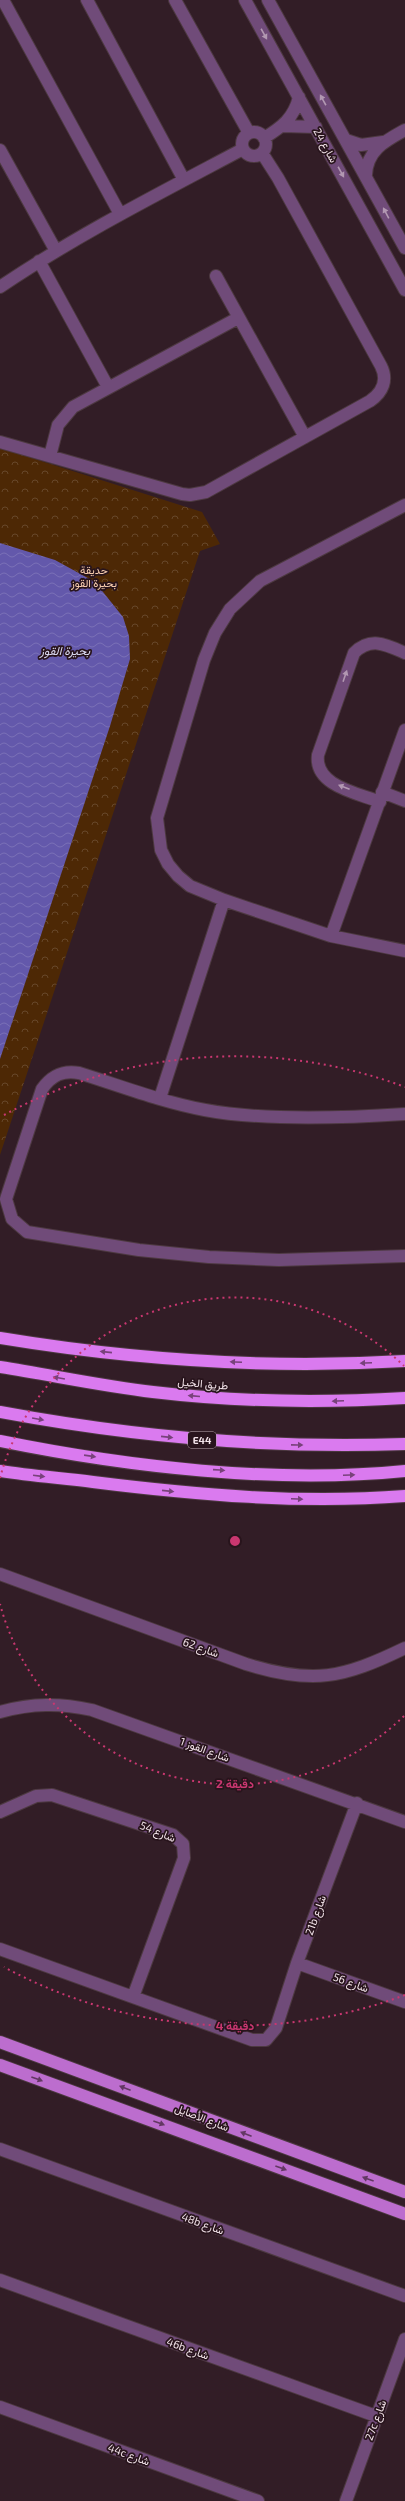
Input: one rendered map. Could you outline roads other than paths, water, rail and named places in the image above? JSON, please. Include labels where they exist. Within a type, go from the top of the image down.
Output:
[{"type":"highway","points":[[0,1338],[77,1350],[175,1358],[293,1364],[405,1361]]},
{"type":"highway","name":"طريق الخيل","points":[[0,1367],[108,1386],[209,1397],[316,1401],[405,1398]]},
{"type":"highway","name":"E44","points":[[0,1412],[99,1428],[213,1441],[324,1445],[405,1444]]},
{"type":"highway","points":[[0,1441],[52,1450],[170,1466],[243,1472],[344,1475],[405,1471]]},
{"type":"highway","points":[[2,1470],[135,1488],[229,1496],[329,1499],[405,1496]]},
{"type":"main road","name":"شارع الأصايل","points":[[0,2042],[405,2192]]},
{"type":"main road","name":"شارع الأصايل","points":[[0,2065],[405,2214]]},
{"type":"street","points":[[3,0],[120,214]]},
{"type":"street","points":[[86,0],[184,180]]},
{"type":"street","points":[[175,0],[249,133]]},
{"type":"street","name":"شارع 24","points":[[245,0],[405,290]]},
{"type":"street","name":"شارع 24","points":[[268,0],[405,248]]},
{"type":"street","points":[[264,138],[283,126],[292,116],[299,97]]},
{"type":"street","points":[[283,126],[316,127]]},
{"type":"street","points":[[366,175],[368,160],[384,142],[405,130]]},
{"type":"street","points":[[256,132],[264,138],[266,144],[262,153],[250,156],[243,149],[243,140],[249,133],[256,132]]},
{"type":"street","points":[[346,140],[361,145],[384,142]]},
{"type":"street","points":[[0,287],[39,260],[120,214],[243,149]]},
{"type":"street","points":[[0,150],[56,251]]},
{"type":"street","points":[[0,442],[182,494],[194,495],[206,492],[375,398],[382,389],[384,377],[381,366],[301,219],[262,153]]},
{"type":"street","points":[[39,260],[108,387]]},
{"type":"street","points":[[216,276],[305,437]]},
{"type":"street","points":[[50,456],[58,425],[67,412],[108,387],[238,318]]},
{"type":"street","points":[[405,505],[260,581],[239,598],[215,633],[204,660],[160,803],[157,818],[157,834],[161,850],[168,864],[178,876],[190,886],[224,900],[331,936],[405,951]]},
{"type":"street","points":[[405,653],[376,643],[364,645],[354,653],[318,755],[318,766],[326,780],[381,797],[405,801]]},
{"type":"street","points":[[331,936],[405,730]]},
{"type":"street","points":[[160,1098],[224,900]]},
{"type":"street","points":[[405,1114],[351,1116],[249,1116],[204,1110],[79,1073],[62,1072],[50,1079],[42,1089],[8,1189],[7,1210],[12,1219],[27,1232],[174,1254],[279,1260],[405,1256]]},
{"type":"street","name":"شارع 62","points":[[0,1574],[246,1664],[281,1674],[312,1677],[342,1674],[370,1664],[405,1648]]},
{"type":"street","name":"شارع القوز 1","points":[[0,1712],[36,1704],[56,1704],[92,1710],[357,1803],[405,1822]]},
{"type":"street","name":"شارع 54","points":[[0,1812],[36,1796],[59,1796],[173,1835],[183,1844],[184,1858],[132,1997]]},
{"type":"street","name":"21b شارع","points":[[132,1997],[252,2040],[266,2040],[276,2028],[298,1963],[357,1803]]},
{"type":"street","points":[[0,1949],[132,1997]]},
{"type":"street","name":"شارع 56","points":[[298,1963],[405,2002]]},
{"type":"street","name":"48b شارع","points":[[0,2149],[405,2296]]},
{"type":"street","name":"46b شارع","points":[[0,2280],[376,2416]]},
{"type":"street","name":"27c شارع","points":[[346,2501],[405,2339]]},
{"type":"street","name":"44c شارع","points":[[0,2407],[258,2501]]},
{"type":"water","name":"بحيرة القوز","points":[[0,543],[55,560],[95,582],[123,617],[129,636],[130,659],[110,726],[0,1059]]},
{"type":"park label","name":"حديقة بحيرة القوز","points":[[94,575]]}]
